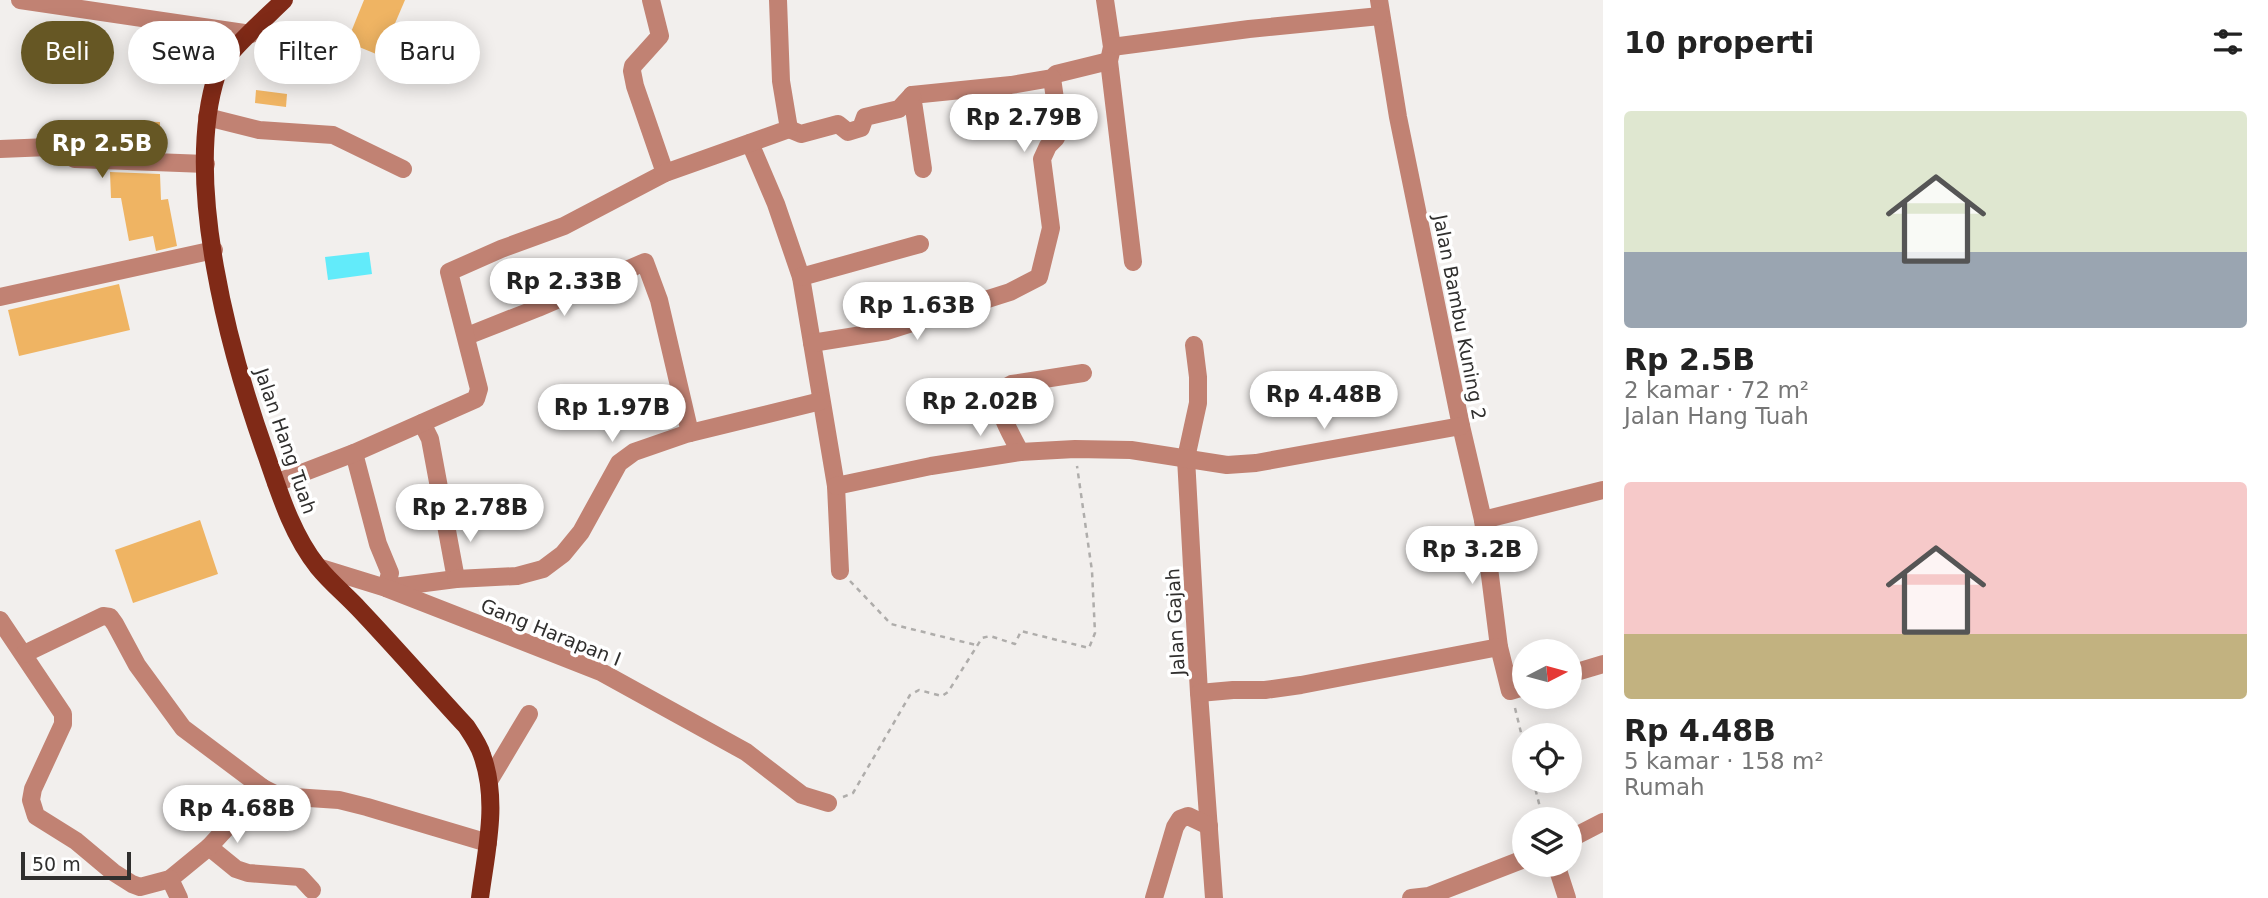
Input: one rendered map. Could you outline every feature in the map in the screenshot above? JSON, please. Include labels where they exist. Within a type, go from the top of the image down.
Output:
[{"type":"main road","name":"Jalan Hang Tuah","points":[[284,0],[227,57],[218,72],[207,117],[206,188],[232,350],[276,483],[294,528],[318,567],[466,726],[482,753],[489,781],[491,818],[483,897]]},
{"type":"street","points":[[20,0],[251,34]]},
{"type":"street","points":[[651,0],[660,36],[633,66],[632,71],[665,173]]},
{"type":"street","points":[[778,0],[781,80],[789,129]]},
{"type":"street","points":[[1105,0],[1133,262]]},
{"type":"street","points":[[276,483],[354,453],[476,399],[480,389],[449,272],[564,226],[665,173],[789,129],[801,134],[838,124],[849,132],[861,128],[864,117],[899,109],[912,94],[1011,85],[1052,78],[1056,74],[1110,54],[1380,8]]},
{"type":"street","name":"Jalan Bambu Kuning 2","points":[[1380,8],[1398,117],[1461,426],[1483,520],[1499,647],[1512,677]]},
{"type":"street","points":[[813,343],[887,331],[1010,292],[1039,277],[1051,228],[1042,159],[1048,146],[1056,138],[1059,127],[1052,78]]},
{"type":"street","points":[[912,94],[923,169]]},
{"type":"street","points":[[207,117],[258,130],[333,135],[402,169]]},
{"type":"street","points":[[750,143],[776,204],[801,277],[836,486],[840,571]]},
{"type":"street","points":[[0,149],[49,147],[75,159],[206,164]]},
{"type":"street","points":[[801,277],[920,244]]},
{"type":"street","points":[[0,298],[214,250]]},
{"type":"street","points":[[467,336],[645,262],[659,300],[690,433]]},
{"type":"street","name":"Jalan Gajah","points":[[1194,345],[1198,403],[1186,458],[1214,898]]},
{"type":"street","points":[[1020,452],[1002,414],[999,399],[1001,390],[1012,384],[1083,373]]},
{"type":"street","points":[[354,453],[378,544],[390,573],[386,589],[456,579],[517,576],[543,569],[563,554],[581,532],[619,463],[634,452],[690,433],[821,401]]},
{"type":"street","points":[[422,424],[430,439],[456,579]]},
{"type":"street","points":[[836,486],[931,466],[1020,452],[1131,450],[1227,465],[1256,463],[1461,426]]},
{"type":"street","points":[[1483,520],[1603,490]]},
{"type":"street","name":"Gang Harapan I","points":[[318,567],[386,589],[601,672],[746,752],[802,795],[828,803]]},
{"type":"street","points":[[24,654],[103,616],[110,617],[137,665],[183,728],[263,788],[279,796],[339,800],[488,843]]},
{"type":"street","points":[[0,620],[63,714],[64,720],[33,789],[31,800],[36,817],[76,841],[132,884],[148,886],[170,879],[209,847],[263,788]]},
{"type":"street","points":[[1199,694],[1233,690],[1265,691],[1499,647]]},
{"type":"street","points":[[1582,670],[1603,664]]},
{"type":"street","points":[[489,781],[529,714]]},
{"type":"street","points":[[1154,898],[1175,827],[1180,819],[1188,816],[1209,826]]},
{"type":"street","points":[[1582,833],[1603,822]]},
{"type":"street","points":[[209,847],[236,869],[248,873],[300,877],[312,890]]},
{"type":"street","points":[[1411,898],[1429,895],[1512,864]]},
{"type":"street","points":[[1560,877],[1567,898]]},
{"type":"street","points":[[170,879],[180,898]]},
{"type":"path","points":[[828,803],[853,793],[910,695],[919,691],[942,696],[948,692],[982,638],[990,636],[1015,645],[1021,631],[1089,648],[1095,633],[1092,571],[1075,449]]},
{"type":"path","points":[[840,571],[891,624],[977,645]]},
{"type":"water","points":[[369,252],[372,274],[328,280],[325,257]]},
{"type":"building","points":[[364,0],[405,0],[396,21],[375,21],[375,54],[361,48],[361,21],[356,21]]},
{"type":"building","points":[[256,90],[287,94],[286,107],[255,103]]},
{"type":"building","points":[[116,121],[160,122],[160,151],[115,149]]},
{"type":"building","points":[[110,172],[160,174],[161,200],[168,199],[177,246],[156,251],[153,236],[129,241],[121,198],[111,198]]},
{"type":"building","points":[[119,284],[130,330],[19,356],[8,310]]},
{"type":"building","points":[[200,520],[218,574],[133,603],[115,550]]}]
